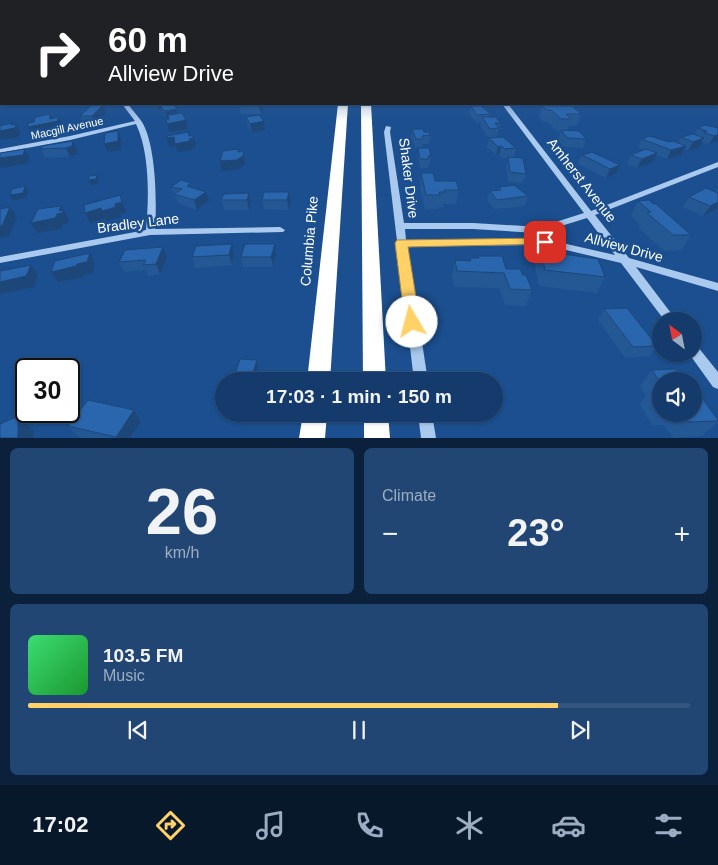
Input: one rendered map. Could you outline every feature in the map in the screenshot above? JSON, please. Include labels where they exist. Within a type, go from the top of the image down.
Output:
[{"type":"highway","name":"Columbia Pike","points":[[319,372],[343,105]]},
{"type":"highway","points":[[366,105],[375,372]]},
{"type":"highway","points":[[312,438],[314,422]]},
{"type":"highway","points":[[376,422],[377,438]]},
{"type":"street","points":[[127,105],[143,131],[152,220],[150,232]]},
{"type":"street","name":"Amherst Avenue","points":[[506,105],[664,312]]},
{"type":"street","name":"Macgill Avenue","points":[[0,151],[54,142],[138,122]]},
{"type":"street","name":"Shaker Drive","points":[[388,127],[387,132],[401,243],[420,372]]},
{"type":"street","points":[[399,226],[473,226],[540,230],[590,214],[718,164]]},
{"type":"street","name":"Bradley Lane","points":[[0,260],[150,232],[280,230]]},
{"type":"street","points":[[540,230],[545,242]]},
{"type":"street","name":"Allview Drive","points":[[401,243],[545,242],[626,261],[718,288]]},
{"type":"street","points":[[702,362],[718,383]]},
{"type":"street","points":[[426,422],[429,438]]},
{"type":"building","points":[[103,105],[92,116],[80,116],[91,106]]},
{"type":"building","points":[[161,105],[174,105],[177,109],[164,111]]},
{"type":"building","points":[[240,105],[260,105],[259,106]]},
{"type":"building","points":[[471,106],[481,106],[491,114],[477,115]]},
{"type":"building","points":[[542,106],[572,106],[581,114],[566,114],[571,119],[561,119],[551,110],[547,110]]},
{"type":"building","points":[[182,113],[186,120],[167,124],[166,119],[169,119],[168,115]]},
{"type":"building","points":[[50,114],[50,119],[58,117],[58,121],[28,127],[28,123],[34,122],[35,117]]},
{"type":"building","points":[[259,115],[264,121],[250,124],[246,117]]},
{"type":"building","points":[[482,117],[496,117],[501,123],[495,123],[499,128],[490,129]]},
{"type":"building","points":[[12,123],[11,125],[16,124],[15,128],[0,131],[0,126]]},
{"type":"building","points":[[705,125],[718,128],[718,134],[714,136],[698,128]]},
{"type":"building","points":[[412,129],[423,129],[424,132],[429,132],[430,135],[422,136],[423,139],[416,139]]},
{"type":"building","points":[[561,130],[579,131],[586,139],[567,138]]},
{"type":"building","points":[[118,131],[118,141],[104,144],[105,133]]},
{"type":"building","points":[[188,132],[189,136],[194,138],[189,139],[190,141],[175,144],[174,137],[167,138],[167,136]]},
{"type":"building","points":[[693,134],[704,138],[693,142],[681,137]]},
{"type":"building","points":[[650,136],[686,146],[671,150],[642,139]]},
{"type":"building","points":[[503,137],[516,148],[505,149],[501,146],[498,147],[489,138]]},
{"type":"building","points":[[73,141],[72,146],[66,148],[41,149],[42,146]]},
{"type":"building","points":[[418,148],[429,148],[431,156],[428,156],[429,159],[420,159]]},
{"type":"building","points":[[25,149],[23,155],[0,158],[0,153]]},
{"type":"building","points":[[238,149],[238,152],[243,151],[244,155],[237,160],[220,161],[223,151]]},
{"type":"building","points":[[646,149],[657,153],[642,159],[631,155]]},
{"type":"building","points":[[592,152],[620,165],[610,169],[582,155]]},
{"type":"building","points":[[508,157],[523,158],[526,174],[510,172]]},
{"type":"building","points":[[421,173],[433,173],[435,181],[456,181],[459,190],[444,190],[445,192],[439,192],[440,195],[426,195]]},
{"type":"building","points":[[97,175],[96,179],[88,180],[89,176]]},
{"type":"building","points":[[181,180],[191,183],[187,186],[206,192],[194,200],[174,194],[182,189],[171,187]]},
{"type":"building","points":[[514,185],[528,196],[497,200],[490,191],[501,190],[499,187]]},
{"type":"building","points":[[25,186],[23,193],[10,195],[12,189]]},
{"type":"building","points":[[706,188],[718,193],[718,202],[710,206],[689,197]]},
{"type":"building","points":[[264,192],[289,192],[287,200],[262,200]]},
{"type":"building","points":[[249,193],[247,200],[221,200],[224,194]]},
{"type":"building","points":[[120,195],[122,202],[115,204],[116,207],[102,211],[101,208],[85,213],[84,205]]},
{"type":"building","points":[[649,200],[691,235],[673,235],[647,213],[651,212],[638,201]]},
{"type":"building","points":[[61,206],[59,211],[64,210],[62,213],[57,214],[55,218],[31,223],[38,209]]},
{"type":"building","points":[[10,207],[2,226],[0,226],[0,209]]},
{"type":"building","points":[[232,244],[229,255],[192,257],[196,246]]},
{"type":"building","points":[[245,244],[275,244],[271,257],[241,257]]},
{"type":"building","points":[[163,247],[156,264],[143,265],[146,260],[119,262],[125,250]]},
{"type":"building","points":[[541,251],[598,259],[605,277],[545,270]]},
{"type":"building","points":[[90,253],[87,262],[51,272],[55,261]]},
{"type":"building","points":[[478,256],[502,256],[506,269],[520,269],[523,275],[526,275],[532,290],[510,289],[504,273],[457,271],[455,260],[471,261],[470,258],[479,258]]},
{"type":"building","points":[[31,265],[26,276],[0,282],[0,271]]},
{"type":"building","points":[[627,308],[652,340],[652,346],[633,347],[604,309]]},
{"type":"building","points":[[240,359],[257,360],[253,372],[236,372]]},
{"type":"building","points":[[675,369],[677,372],[653,372],[652,370]]},
{"type":"building","points":[[702,398],[718,420],[702,422]]},
{"type":"building","points":[[88,400],[134,410],[116,437],[68,426],[70,423],[80,423],[80,410]]},
{"type":"building","points":[[15,417],[15,423],[18,423],[18,438],[0,438],[0,424]]},
{"type":"route","points":[[412,322],[401,243],[545,242]]}]
